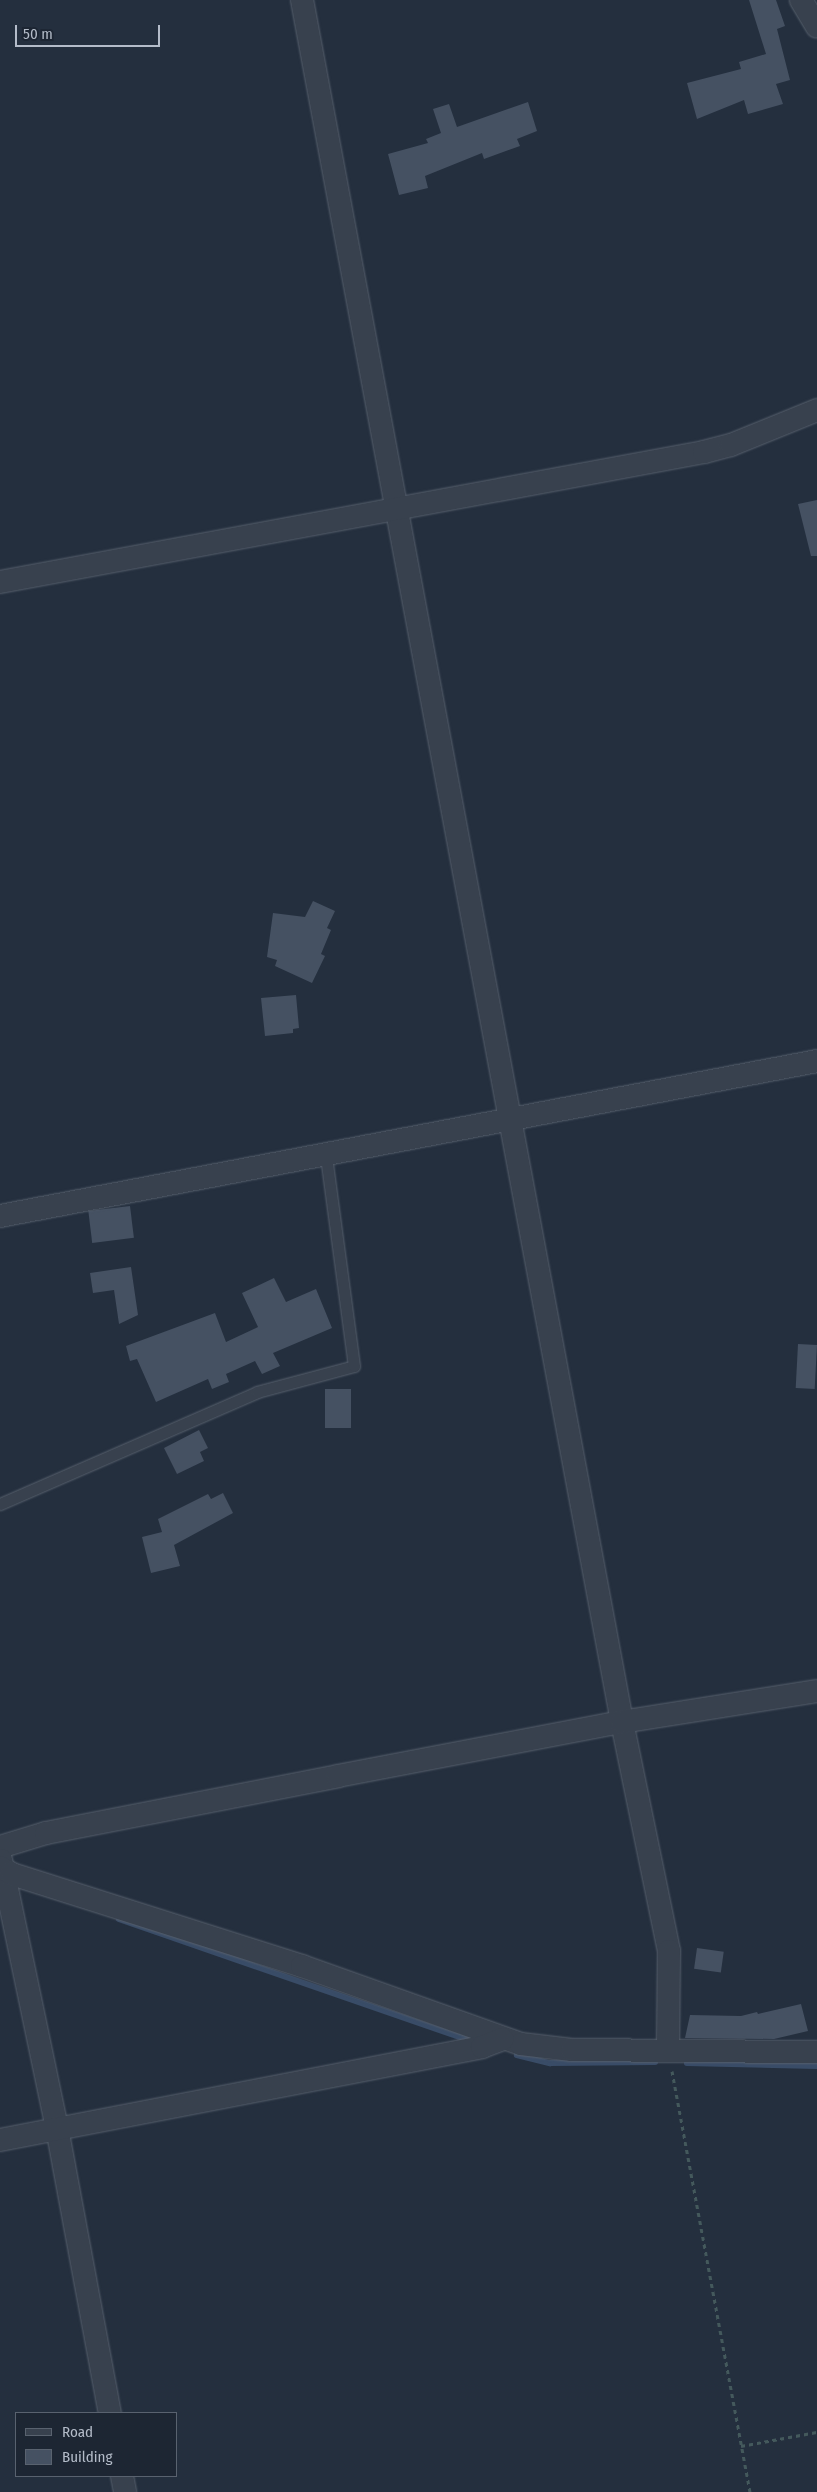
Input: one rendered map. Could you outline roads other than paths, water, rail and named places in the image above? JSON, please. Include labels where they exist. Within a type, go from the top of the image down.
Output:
[{"type":"street","points":[[302,0],[622,1722],[668,1951],[668,2050]]},
{"type":"street","points":[[801,0],[817,27]]},
{"type":"street","points":[[0,582],[704,452],[731,446],[817,410]]},
{"type":"street","points":[[0,1216],[817,1062]]},
{"type":"street","points":[[0,1846],[56,1831],[622,1722],[817,1691]]},
{"type":"street","points":[[1,1864],[302,1966],[503,2039],[556,2050],[817,2052]]},
{"type":"street","points":[[1,1864],[57,2128],[110,2412]]},
{"type":"street","points":[[0,2140],[482,2047],[503,2039]]},
{"type":"street","points":[[122,2477],[125,2492]]},
{"type":"lane","points":[[0,1504],[257,1392],[354,1366],[326,1156]]},
{"type":"waterway","points":[[119,1919],[471,2041]]},
{"type":"waterway","points":[[517,2055],[550,2063],[655,2062]]},
{"type":"waterway","points":[[687,2063],[817,2066]]}]
